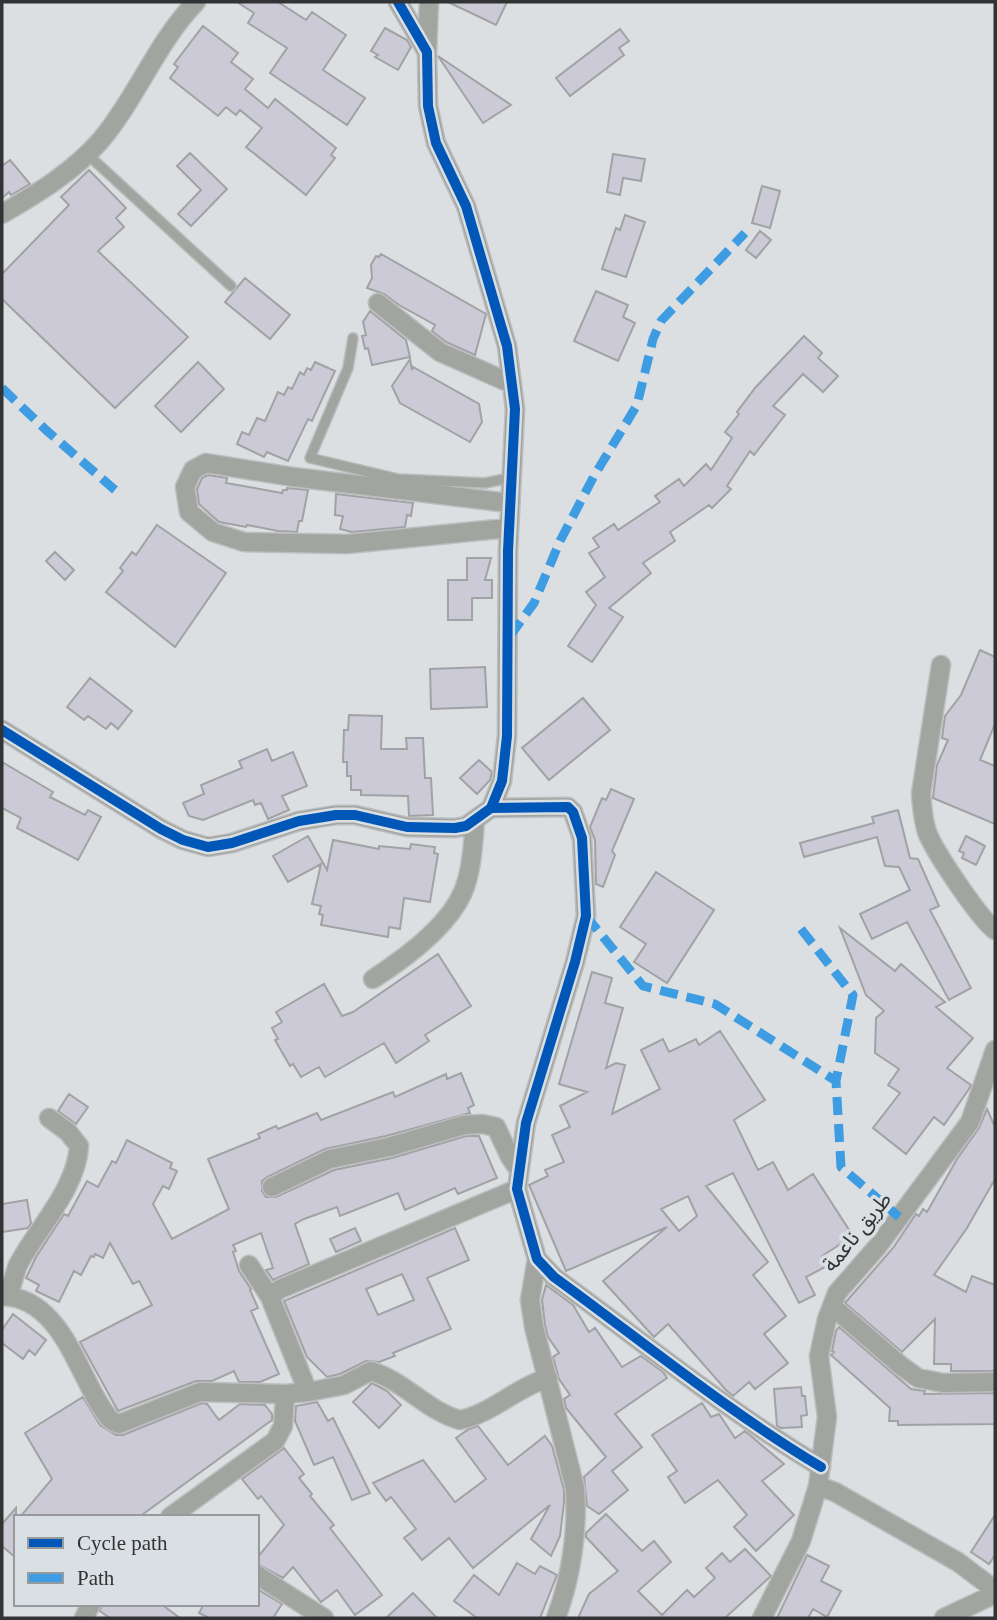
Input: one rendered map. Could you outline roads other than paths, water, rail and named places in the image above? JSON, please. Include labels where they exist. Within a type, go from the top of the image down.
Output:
[{"type":"street","points":[[2,214],[48,187],[102,138],[196,2]]},
{"type":"street","points":[[398,2],[427,52]]},
{"type":"street","points":[[2,730],[161,829],[197,845],[218,846],[299,821],[336,815],[355,815],[424,829],[455,828],[475,821],[491,808],[502,781],[506,748],[508,528],[515,409],[507,346],[466,206],[436,144],[428,106],[429,2]]},
{"type":"street","points":[[378,303],[440,352],[512,384]]},
{"type":"street","points":[[508,528],[348,544],[244,542],[213,532],[189,512],[185,487],[193,470],[206,463],[293,477],[509,503]]},
{"type":"street","points":[[941,664],[922,783],[922,812],[935,848],[959,885],[995,930]]},
{"type":"street","points":[[491,808],[568,807],[573,812],[582,838],[586,916],[575,961],[531,1101],[517,1189],[537,1259],[530,1300],[534,1328],[575,1488],[576,1507],[568,1574],[556,1618]]},
{"type":"street","points":[[373,979],[403,959],[431,933],[462,895],[470,862],[475,821]]},
{"type":"street","points":[[994,1064],[995,1101]]},
{"type":"street","name":"طريق ناعمة","points":[[762,1618],[801,1541],[818,1486],[827,1416],[819,1356],[837,1293],[878,1246],[970,1122],[994,1064]]},
{"type":"street","points":[[49,1118],[68,1132],[79,1146],[78,1162],[18,1267],[5,1296],[32,1306],[62,1334],[90,1388],[111,1421],[119,1424],[200,1392],[308,1392],[344,1385],[371,1371],[392,1378],[444,1414],[460,1420],[487,1409],[533,1382],[548,1378]]},
{"type":"street","points":[[272,1187],[330,1159],[389,1147],[473,1124],[496,1127],[519,1170]]},
{"type":"street","points":[[270,1297],[280,1289],[517,1189]]},
{"type":"street","points":[[537,1259],[554,1276],[732,1409],[821,1467]]},
{"type":"street","points":[[248,1265],[270,1297],[308,1392]]},
{"type":"street","points":[[832,1306],[918,1378],[943,1383],[995,1382]]},
{"type":"street","points":[[173,1515],[275,1441],[283,1426],[285,1394]]},
{"type":"street","points":[[818,1486],[835,1492],[958,1562],[995,1592],[944,1618]]},
{"type":"street","points":[[259,1576],[324,1618]]},
{"type":"lane","points":[[87,154],[231,286]]},
{"type":"lane","points":[[353,338],[348,368],[310,458],[398,479],[485,483],[510,478]]}]
